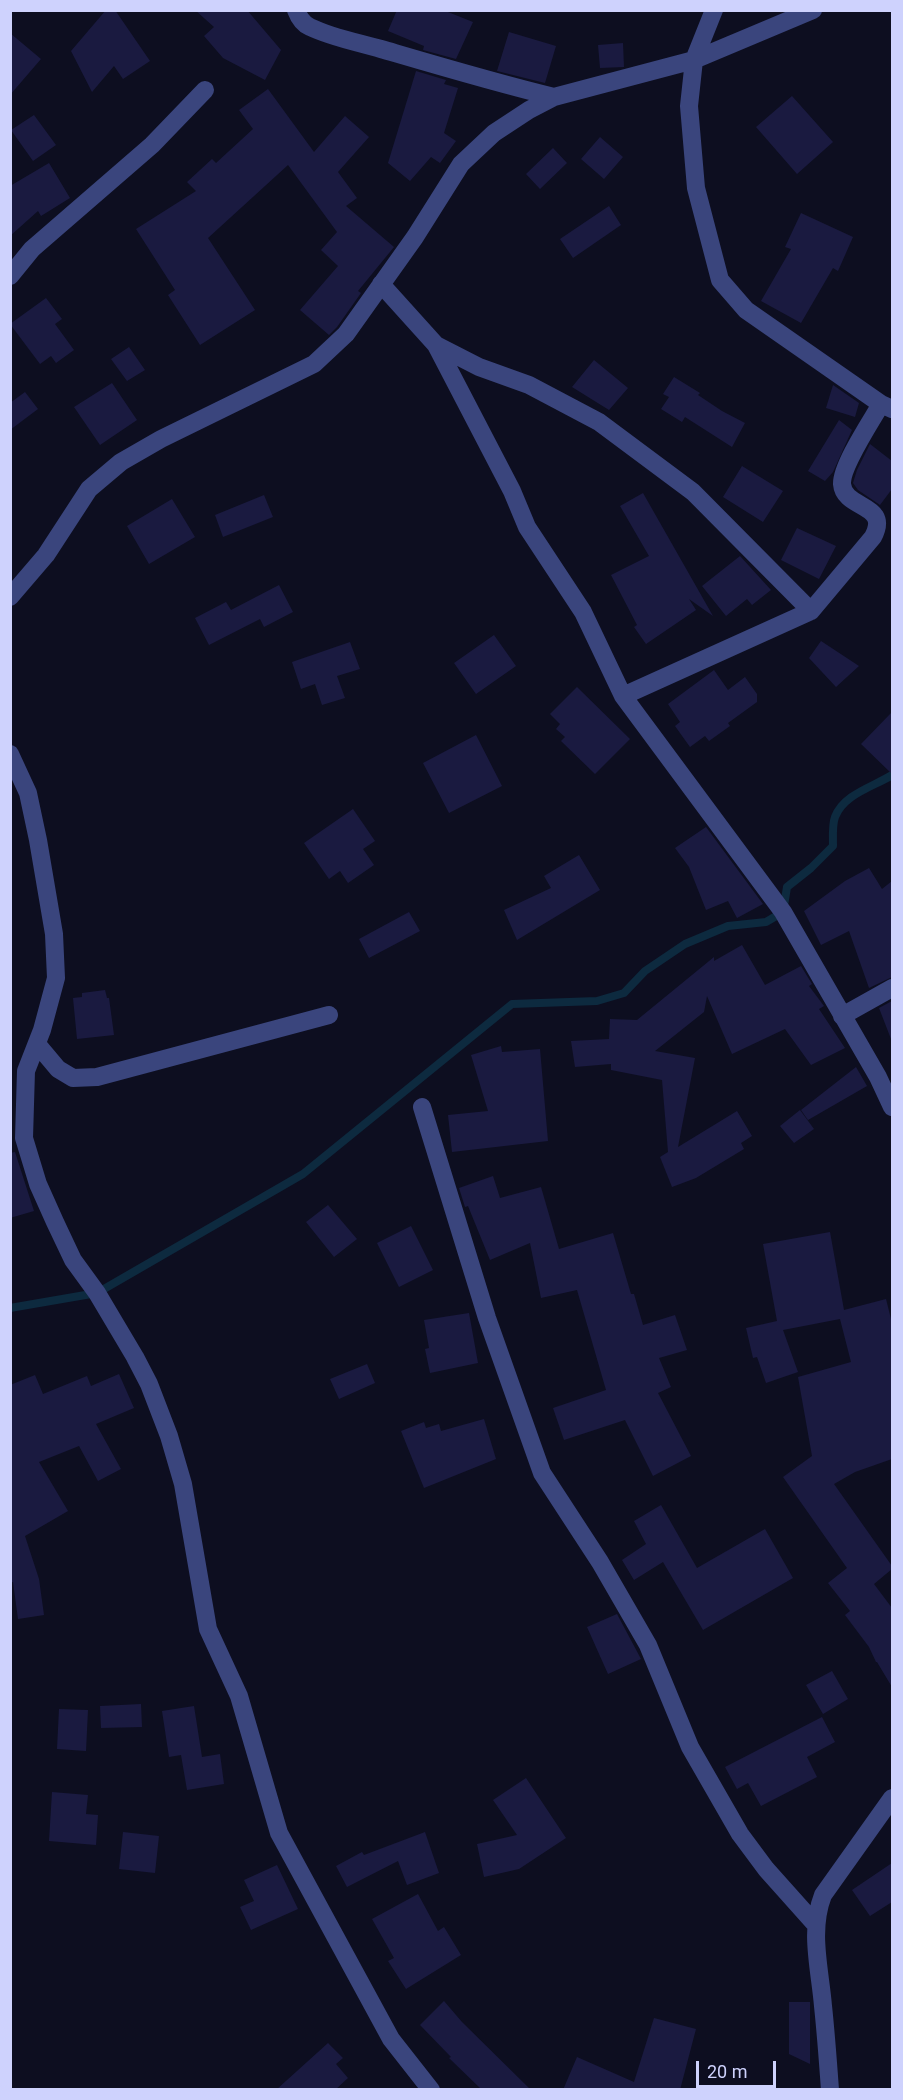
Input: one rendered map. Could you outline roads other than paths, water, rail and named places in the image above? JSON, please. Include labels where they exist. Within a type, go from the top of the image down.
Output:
[{"type":"street","points":[[296,10],[301,21],[309,27],[345,40],[380,48],[459,73],[554,97]]},
{"type":"street","points":[[623,696],[811,611],[873,537],[877,529],[877,518],[846,495],[842,485],[843,474],[859,441],[887,406],[746,310],[720,280],[696,188],[689,106],[694,60],[714,10]]},
{"type":"street","points":[[10,597],[46,555],[89,489],[121,462],[161,439],[314,363],[346,334],[461,165],[494,133],[554,97],[694,60],[813,10]]},
{"type":"street","points":[[10,276],[32,249],[152,145],[205,90]]},
{"type":"street","points":[[381,284],[436,345],[512,491],[527,527],[583,612],[623,696],[783,912],[878,1077],[892,1107]]},
{"type":"street","points":[[436,345],[479,367],[529,385],[599,422],[693,492],[811,611]]},
{"type":"street","points":[[11,757],[28,793],[40,849],[54,933],[56,978],[46,1017],[26,1071],[24,1138],[39,1185],[73,1260],[97,1293],[135,1357],[149,1384],[169,1436],[183,1484],[208,1629],[239,1696],[279,1833],[391,2040],[431,2090]]},
{"type":"street","points":[[842,1016],[892,988]]},
{"type":"street","points":[[37,1044],[58,1069],[72,1078],[97,1077],[329,1015]]},
{"type":"street","points":[[422,1107],[488,1318],[542,1473],[600,1562],[648,1645],[690,1747],[740,1834],[766,1869],[816,1925]]},
{"type":"street","points":[[830,2090],[816,1925],[817,1910],[823,1895],[892,1798]]},
{"type":"waterway","points":[[10,1308],[97,1293],[303,1174],[512,1004],[597,1001],[624,993],[645,971],[685,944],[728,926],[766,922],[783,912],[787,887],[833,846],[833,824],[839,809],[852,797],[892,775]]}]
